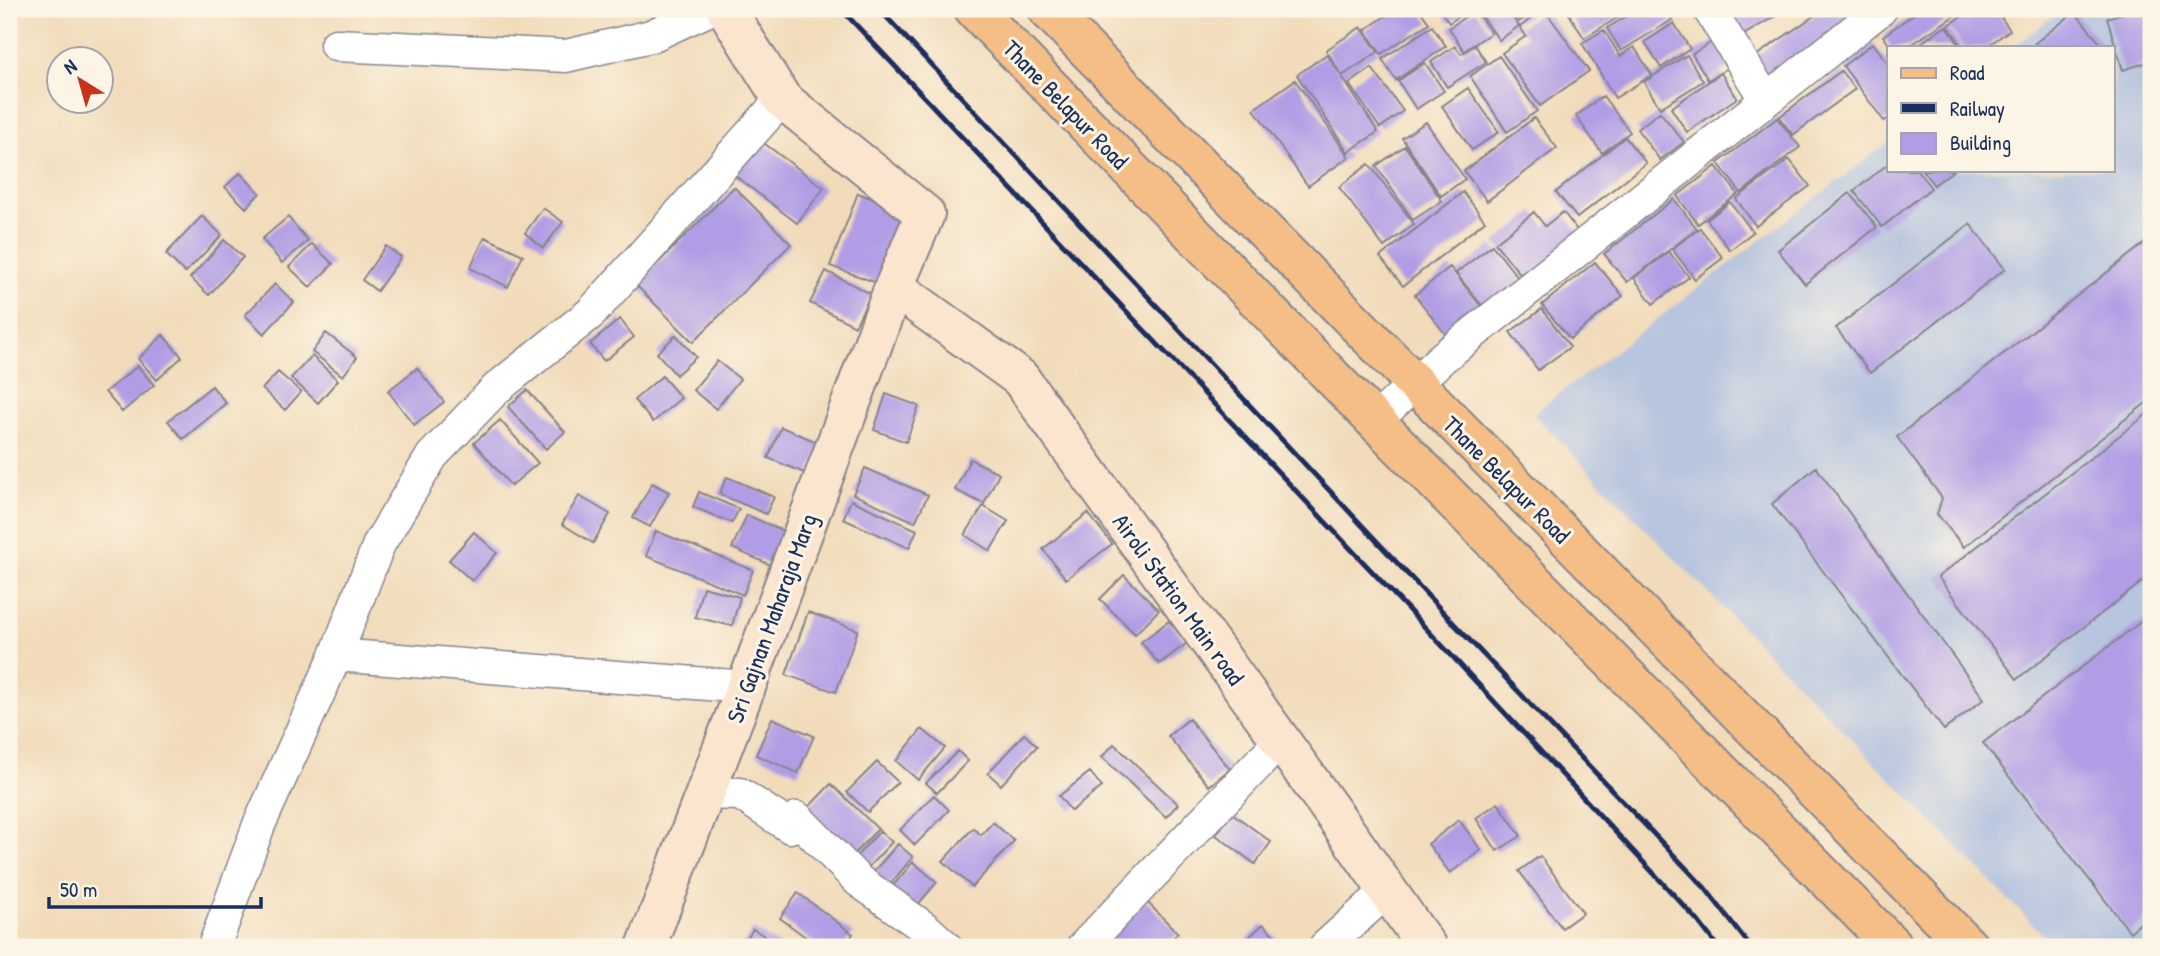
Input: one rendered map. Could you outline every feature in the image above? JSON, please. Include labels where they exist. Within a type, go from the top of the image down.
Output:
[{"type":"main road","name":"Thane Belapur Road","points":[[974,9],[1375,421],[1894,947]]},
{"type":"main road","name":"Thane Belapur Road","points":[[1047,9],[1969,947]]},
{"type":"street","points":[[336,45],[566,56],[651,36],[710,9]]},
{"type":"street","points":[[214,947],[259,825],[336,655],[379,544],[432,456],[497,388],[591,313],[782,99],[726,9]]},
{"type":"street","points":[[1709,9],[1766,100]]},
{"type":"street","points":[[1375,421],[1412,383],[1881,9]]},
{"type":"street","name":"Sri Gajnan Maharaja Marg","points":[[646,947],[746,687],[894,287],[925,214],[782,99]]},
{"type":"street","name":"Airoli Station Main road","points":[[894,287],[1020,378],[1427,947]]},
{"type":"street","points":[[336,655],[746,687]]},
{"type":"street","points":[[1083,947],[1281,740]]},
{"type":"street","points":[[704,793],[740,794],[790,827],[797,818],[859,881],[926,929],[946,947]]},
{"type":"street","points":[[1325,947],[1388,890]]},
{"type":"shaded area","points":[[2063,9],[2151,9],[2151,947],[2055,947],[1533,414],[1887,144],[1887,172],[2114,172],[2114,46],[2014,46]]},
{"type":"building","points":[[1396,9],[1419,9],[1429,23],[1381,54],[1365,30]]},
{"type":"building","points":[[1439,9],[1470,9],[1449,23]]},
{"type":"building","points":[[1477,9],[1506,9],[1519,26],[1499,40]]},
{"type":"building","points":[[1509,9],[1538,9],[1519,22]]},
{"type":"building","points":[[1544,9],[1589,71],[1540,106],[1502,53],[1526,36],[1520,27]]},
{"type":"building","points":[[1566,9],[1614,9],[1619,17],[1584,38]]},
{"type":"building","points":[[1639,9],[1665,9],[1672,20],[1621,51],[1607,28]]},
{"type":"building","points":[[1735,9],[1787,9],[1742,36],[1728,13]]},
{"type":"building","points":[[1824,9],[1865,9],[1763,84],[1747,62]]},
{"type":"building","points":[[1921,9],[1964,9],[1909,46],[1890,46],[1883,36]]},
{"type":"building","points":[[1972,9],[1995,9],[2010,30],[1987,46],[1962,46],[1948,26]]},
{"type":"building","points":[[2136,9],[2151,9],[2151,61],[2123,70],[2107,18]]},
{"type":"building","points":[[1475,10],[1491,33],[1464,51],[1449,28]]},
{"type":"building","points":[[2075,12],[2102,46],[2037,46],[2035,43]]},
{"type":"building","points":[[1674,23],[1690,49],[1661,68],[1645,42]]},
{"type":"building","points":[[1432,26],[1446,46],[1396,80],[1382,59]]},
{"type":"building","points":[[1946,26],[1960,46],[1916,46]]},
{"type":"building","points":[[1361,27],[1378,52],[1342,76],[1326,50]]},
{"type":"building","points":[[1604,30],[1620,56],[1634,47],[1652,75],[1615,98],[1582,43]]},
{"type":"building","points":[[1715,40],[1731,66],[1708,80],[1692,54]]},
{"type":"building","points":[[1873,43],[1887,62],[1887,119],[1884,121],[1843,66]]},
{"type":"building","points":[[1475,45],[1486,62],[1447,87],[1431,62],[1455,46],[1461,54]]},
{"type":"building","points":[[1327,54],[1378,132],[1348,152],[1297,75]]},
{"type":"building","points":[[1687,55],[1703,81],[1660,108],[1644,82]]},
{"type":"building","points":[[1499,56],[1537,111],[1507,132],[1470,76]]},
{"type":"building","points":[[1425,63],[1444,91],[1416,109],[1398,81]]},
{"type":"building","points":[[1372,68],[1403,111],[1380,128],[1349,84]]},
{"type":"building","points":[[1841,71],[1855,89],[1793,135],[1779,117]]},
{"type":"building","points":[[1721,73],[1737,98],[1687,132],[1671,108]]},
{"type":"building","points":[[1295,80],[1349,157],[1308,186],[1254,109]]},
{"type":"building","points":[[1468,88],[1499,132],[1472,150],[1442,106]]},
{"type":"building","points":[[1603,96],[1630,132],[1602,153],[1576,116]]},
{"type":"building","points":[[1660,112],[1684,142],[1660,160],[1637,129]]},
{"type":"building","points":[[1534,118],[1557,148],[1487,201],[1464,171]]},
{"type":"building","points":[[1777,118],[1800,147],[1741,193],[1718,163]]},
{"type":"building","points":[[1426,122],[1465,179],[1441,196],[1402,138]]},
{"type":"building","points":[[1625,137],[1646,163],[1577,218],[1556,192]]},
{"type":"building","points":[[761,141],[824,188],[797,223],[734,175]]},
{"type":"building","points":[[1405,146],[1442,201],[1413,220],[1376,166]]},
{"type":"building","points":[[1789,159],[1810,186],[1756,226],[1736,199]]},
{"type":"building","points":[[1369,164],[1414,224],[1384,247],[1339,187]]},
{"type":"building","points":[[1887,165],[1887,172],[1919,172],[1931,188],[1882,227],[1854,191]]},
{"type":"building","points":[[1716,166],[1738,194],[1698,224],[1677,196]]},
{"type":"building","points":[[1924,172],[1951,172],[1934,185]]},
{"type":"building","points":[[240,173],[260,193],[246,208],[225,187]]},
{"type":"building","points":[[734,187],[791,244],[693,342],[636,285]]},
{"type":"building","points":[[1463,192],[1485,221],[1403,286],[1380,257]]},
{"type":"building","points":[[858,193],[907,212],[880,284],[830,266]]},
{"type":"building","points":[[1850,193],[1877,227],[1805,284],[1778,250]]},
{"type":"building","points":[[1674,199],[1697,229],[1627,282],[1604,254]]},
{"type":"building","points":[[1730,202],[1753,232],[1730,250],[1707,220]]},
{"type":"building","points":[[543,208],[563,222],[543,248],[525,233]]},
{"type":"building","points":[[1534,212],[1545,226],[1563,212],[1581,235],[1525,280],[1495,243]]},
{"type":"building","points":[[202,216],[222,235],[185,273],[166,254]]},
{"type":"building","points":[[288,217],[308,241],[282,263],[262,239]]},
{"type":"building","points":[[1970,224],[2005,269],[1870,373],[1836,328]]},
{"type":"building","points":[[1700,228],[1723,258],[1695,279],[1672,249]]},
{"type":"building","points":[[485,237],[523,255],[508,287],[470,268]]},
{"type":"building","points":[[2151,238],[2151,399],[1964,547],[1937,514],[1942,498],[1897,437]]},
{"type":"building","points":[[224,240],[243,257],[209,295],[190,278]]},
{"type":"building","points":[[312,244],[333,264],[310,287],[289,267]]},
{"type":"building","points":[[1492,245],[1523,284],[1488,313],[1456,273]]},
{"type":"building","points":[[386,246],[401,257],[377,291],[362,280]]},
{"type":"building","points":[[1669,252],[1689,277],[1653,304],[1634,278]]},
{"type":"building","points":[[1595,262],[1623,296],[1570,339],[1542,305]]},
{"type":"building","points":[[1450,267],[1486,313],[1451,341],[1415,295]]},
{"type":"building","points":[[826,271],[871,294],[855,326],[810,303]]},
{"type":"building","points":[[275,284],[294,302],[264,334],[245,315]]},
{"type":"building","points":[[1542,309],[1570,347],[1538,370],[1510,332]]},
{"type":"building","points":[[620,319],[634,337],[604,361],[590,344]]},
{"type":"building","points":[[326,333],[357,357],[343,376],[312,352]]},
{"type":"building","points":[[163,335],[182,357],[157,380],[138,359]]},
{"type":"building","points":[[676,335],[696,357],[676,375],[657,353]]},
{"type":"building","points":[[312,356],[338,380],[318,403],[291,378]]},
{"type":"building","points":[[717,361],[740,379],[716,409],[693,390]]},
{"type":"building","points":[[138,366],[154,385],[122,412],[105,392]]},
{"type":"building","points":[[417,368],[444,402],[414,425],[388,391]]},
{"type":"building","points":[[278,372],[301,392],[285,410],[262,389]]},
{"type":"building","points":[[662,376],[681,398],[653,422],[634,400]]},
{"type":"building","points":[[212,386],[226,403],[183,439],[168,421]]},
{"type":"building","points":[[527,390],[565,432],[546,449],[508,407]]},
{"type":"building","points":[[886,394],[919,406],[906,442],[874,430]]},
{"type":"building","points":[[2151,411],[2151,575],[2017,679],[1938,577]]},
{"type":"building","points":[[500,420],[538,463],[511,486],[474,443]]},
{"type":"building","points":[[781,427],[822,444],[809,475],[768,458]]},
{"type":"building","points":[[970,459],[999,473],[984,504],[955,490]]},
{"type":"building","points":[[1816,467],[1984,699],[1944,730],[1772,504]]},
{"type":"building","points":[[865,468],[928,495],[915,522],[853,494]]},
{"type":"building","points":[[727,477],[774,497],[766,514],[719,494]]},
{"type":"building","points":[[652,483],[669,492],[650,527],[633,518]]},
{"type":"building","points":[[699,492],[739,509],[732,523],[693,507]]},
{"type":"building","points":[[579,496],[610,514],[593,543],[562,524]]},
{"type":"building","points":[[851,500],[917,530],[909,548],[843,519]]},
{"type":"building","points":[[983,506],[1008,521],[990,551],[965,535]]},
{"type":"building","points":[[1088,513],[1112,544],[1066,579],[1043,549]]},
{"type":"building","points":[[747,515],[790,534],[775,567],[732,548]]},
{"type":"building","points":[[656,531],[753,570],[743,595],[646,556]]},
{"type":"building","points":[[474,532],[497,553],[472,581],[449,560]]},
{"type":"building","points":[[1124,575],[1159,610],[1135,634],[1100,599]]},
{"type":"building","points":[[703,587],[740,597],[732,626],[695,617]]},
{"type":"building","points":[[808,612],[858,630],[836,692],[786,675]]},
{"type":"building","points":[[2151,614],[2151,914],[2130,932],[1983,743]]},
{"type":"building","points":[[1169,621],[1187,643],[1159,664],[1141,642]]},
{"type":"building","points":[[772,718],[814,736],[798,773],[756,755]]},
{"type":"building","points":[[1189,719],[1230,769],[1209,786],[1168,736]]},
{"type":"building","points":[[922,729],[945,748],[918,780],[896,761]]},
{"type":"building","points":[[1024,734],[1037,746],[1001,785],[988,773]]},
{"type":"building","points":[[1114,744],[1178,804],[1166,817],[1102,757]]},
{"type":"building","points":[[958,751],[968,761],[937,793],[926,783]]},
{"type":"building","points":[[877,762],[898,782],[868,812],[847,792]]},
{"type":"building","points":[[1090,772],[1102,787],[1071,811],[1059,796]]},
{"type":"building","points":[[831,784],[878,829],[847,861],[800,816]]},
{"type":"building","points":[[934,795],[949,810],[915,845],[900,830]]},
{"type":"building","points":[[1498,803],[1521,836],[1497,851],[1476,818]]},
{"type":"building","points":[[1232,813],[1271,842],[1255,864],[1216,835]]},
{"type":"building","points":[[1459,820],[1481,850],[1450,873],[1428,844]]},
{"type":"building","points":[[993,822],[1014,841],[972,887],[943,861],[973,828],[981,835]]},
{"type":"building","points":[[880,831],[892,842],[859,877],[847,866]]},
{"type":"building","points":[[898,844],[913,857],[881,895],[865,881]]},
{"type":"building","points":[[1540,856],[1583,913],[1562,928],[1519,871]]},
{"type":"building","points":[[913,862],[937,882],[910,914],[886,894]]},
{"type":"building","points":[[798,893],[853,934],[843,947],[819,947],[780,918]]},
{"type":"building","points":[[1146,901],[1178,933],[1164,947],[1099,947]]},
{"type":"building","points":[[1263,924],[1286,947],[1239,947]]},
{"type":"building","points":[[753,929],[782,947],[742,946]]},
{"type":"railway","points":[[841,9],[1452,656],[1698,921],[1718,947]]},
{"type":"railway","points":[[879,9],[1705,888],[1751,947]]}]
